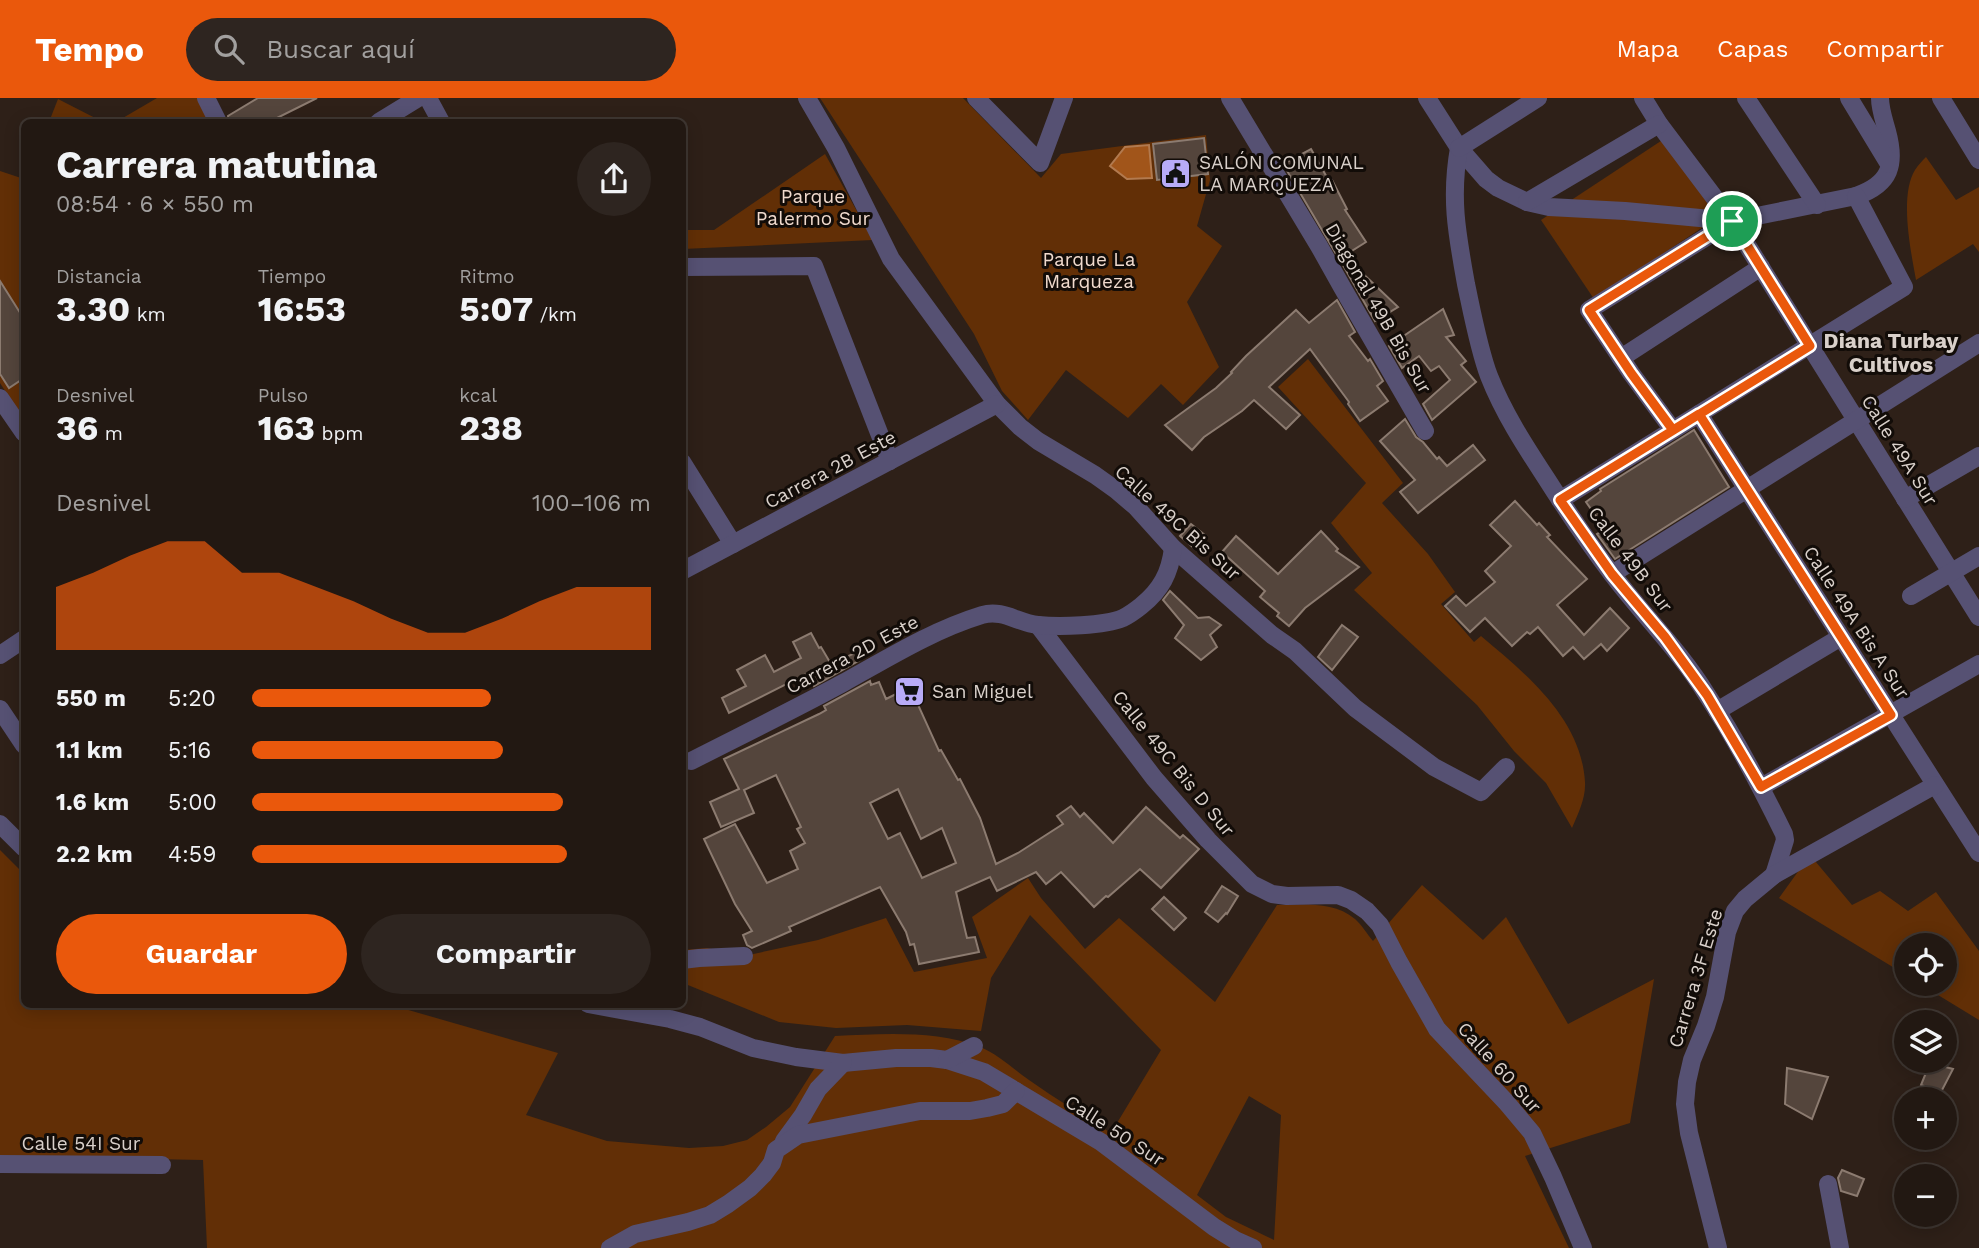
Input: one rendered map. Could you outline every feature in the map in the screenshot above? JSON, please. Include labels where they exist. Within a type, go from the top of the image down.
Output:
[{"type":"street","points":[[206,98],[216,119]]},
{"type":"street","points":[[384,119],[418,98]]},
{"type":"street","points":[[428,98],[439,119]]},
{"type":"street","name":"Calle 49C Bis Sur","points":[[807,98],[836,148],[891,259],[997,404],[1020,427],[1116,490],[1136,507],[1173,548],[1272,635],[1295,651],[1354,708],[1434,767],[1481,792],[1506,767]]},
{"type":"street","points":[[976,98],[1040,163],[1064,98]]},
{"type":"street","name":"Diagonal 49B Bis Sur","points":[[1230,98],[1320,246],[1425,431]]},
{"type":"street","points":[[1427,98],[1459,148],[1486,178],[1498,188],[1527,202],[1549,207],[1732,221],[1856,196],[1880,185],[1887,176],[1890,165],[1889,140],[1880,98]]},
{"type":"street","points":[[1459,148],[1538,98]]},
{"type":"street","name":"Calle 49A Sur","points":[[1643,98],[1659,124],[1732,221],[1979,617]]},
{"type":"street","points":[[1746,98],[1817,205]]},
{"type":"street","points":[[1849,98],[1890,165]]},
{"type":"street","points":[[1941,98],[1979,160]]},
{"type":"street","points":[[1527,202],[1659,124]]},
{"type":"street","name":"Calle 49B Sur","points":[[1459,148],[1453,199],[1471,307],[1489,376],[1522,441],[1560,500],[1612,574],[1665,637],[1707,695],[1761,787],[1785,840],[1774,876]]},
{"type":"street","points":[[1560,500],[1904,287],[1856,196]]},
{"type":"street","points":[[1673,430],[1589,310],[1732,221]]},
{"type":"street","points":[[686,267],[814,266],[890,461]]},
{"type":"street","points":[[1621,358],[1761,267]]},
{"type":"street","points":[[1612,574],[1979,343]]},
{"type":"street","points":[[0,398],[21,429]]},
{"type":"street","name":"Carrera 2B Este","points":[[686,569],[997,404]]},
{"type":"street","name":"Calle 49A Bis A Sur","points":[[1699,414],[1979,853]]},
{"type":"street","points":[[1905,499],[1979,456]]},
{"type":"street","points":[[686,468],[733,544]]},
{"type":"street","points":[[1038,625],[1097,624],[1124,618],[1160,587],[1171,565],[1173,548]]},
{"type":"street","points":[[1911,596],[1979,556]]},
{"type":"street","name":"Carrera 2D Este","points":[[691,761],[788,713],[938,632],[993,612],[1038,625]]},
{"type":"street","name":"Calle 49C Bis D Sur","points":[[1038,625],[1154,778],[1208,840],[1252,884],[1272,894],[1287,896],[1338,895],[1367,911],[1384,932],[1437,1029]]},
{"type":"street","points":[[1717,711],[1842,637]]},
{"type":"street","points":[[0,655],[21,641]]},
{"type":"street","points":[[1761,787],[1979,664]]},
{"type":"street","points":[[0,709],[21,740]]},
{"type":"street","name":"Carrera 3F Este","points":[[1718,1248],[1689,1133],[1685,1104],[1686,1082],[1715,997],[1727,932],[1735,911],[1745,899],[1774,876],[1936,785]]},
{"type":"street","points":[[0,824],[21,845]]},
{"type":"street","points":[[686,960],[744,956]]},
{"type":"street","name":"Calle 50 Sur","points":[[609,1008],[700,1027],[754,1048],[772,1052],[843,1063],[931,1058],[947,1060],[984,1072],[1101,1142],[1214,1227],[1253,1248]]},
{"type":"street","name":"Calle 60 Sur","points":[[1437,1029],[1532,1133],[1583,1248]]},
{"type":"street","points":[[947,1060],[974,1046]]},
{"type":"street","points":[[610,1248],[635,1234],[710,1214],[750,1188],[772,1163],[776,1150],[803,1115],[818,1089],[843,1063]]},
{"type":"street","points":[[776,1150],[799,1135],[920,1111],[970,1111],[987,1108],[1003,1104],[1016,1091]]},
{"type":"street","name":"Calle 54I Sur","points":[[0,1164],[162,1165]]},
{"type":"street","points":[[1828,1184],[1840,1248]]},
{"type":"green space","points":[[157,98],[199,98],[208,119],[121,119]]},
{"type":"green space","name":"Parque La Marqueza","points":[[820,98],[963,98],[1041,178],[1061,154],[1206,135],[1210,180],[1197,226],[1222,246],[1187,302],[1219,367],[1183,405],[1161,384],[1128,418],[1066,370],[1028,420],[1002,391],[974,334]]},
{"type":"green space","points":[[58,99],[97,119],[50,119]]},
{"type":"green space","points":[[1667,137],[1720,216],[1594,299],[1541,220]]},
{"type":"green space","name":"Parque Palermo Sur","points":[[825,154],[873,240],[686,249],[686,230],[714,230]]},
{"type":"green space","points":[[1926,157],[1956,200],[1979,187],[1979,252],[1973,244],[1916,280],[1908,224],[1908,194],[1915,170]]},
{"type":"green space","points":[[0,171],[21,178],[21,415],[0,383]]},
{"type":"green space","points":[[1308,359],[1403,483],[1382,503],[1428,554],[1455,592],[1441,604],[1474,642],[1481,636],[1533,682],[1562,718],[1581,759],[1585,782],[1581,806],[1572,828],[1546,783],[1514,751],[1477,705],[1354,590],[1372,573],[1331,523],[1366,483],[1278,387]]},
{"type":"green space","points":[[0,850],[21,871],[21,1008],[401,1008],[558,1053],[526,1115],[607,1141],[689,1148],[723,1146],[747,1140],[790,1107],[835,1036],[872,1034],[945,1038],[980,1047],[1111,1133],[1161,1050],[1030,915],[991,978],[981,1031],[907,1025],[836,1028],[779,1022],[686,984],[686,950],[707,948],[744,956],[818,940],[886,918],[914,972],[987,958],[972,917],[1028,878],[1041,898],[1085,949],[1119,918],[1215,1002],[1277,905],[1318,905],[1337,909],[1355,919],[1373,941],[1422,885],[1483,940],[1506,917],[1568,1024],[1654,979],[1630,1123],[1525,1156],[1569,1248],[207,1248],[203,1160],[0,1156]],"holes":[[[1249,1096],[1281,1115],[1274,1240],[1226,1217],[1197,1195]]]},
{"type":"green space","points":[[1810,855],[1852,905],[1880,891],[1908,911],[1936,892],[1979,951],[1979,1020],[1940,996],[1957,996],[1957,933],[1894,933],[1894,968],[1779,898]]},
{"type":"shaded area","points":[[1149,145],[1152,178],[1127,179],[1110,166],[1125,147]]},
{"type":"building","points":[[258,98],[317,98],[275,119],[228,119],[228,116]]},
{"type":"building","points":[[1204,138],[1208,174],[1157,180],[1153,144]]},
{"type":"building","points":[[1311,149],[1329,181],[1332,180],[1347,209],[1345,210],[1366,242],[1339,259],[1283,164]]},
{"type":"building","points":[[1344,267],[1357,268],[1398,307],[1375,321]]},
{"type":"building","points":[[0,281],[21,314],[21,380],[9,388],[0,374]]},
{"type":"building","points":[[1337,300],[1355,332],[1349,336],[1368,361],[1370,359],[1383,381],[1377,386],[1388,401],[1360,421],[1310,349],[1269,387],[1300,415],[1286,429],[1254,400],[1204,437],[1192,450],[1165,425],[1216,388],[1296,310],[1309,323]]},
{"type":"building","points":[[1443,309],[1454,335],[1446,337],[1466,361],[1461,365],[1476,382],[1432,420],[1423,404],[1450,380],[1439,366],[1431,371],[1419,356],[1402,368],[1389,346]]},
{"type":"building","points":[[1405,419],[1416,437],[1447,466],[1473,445],[1485,460],[1418,513],[1400,492],[1415,480],[1380,441]]},
{"type":"building","points":[[1694,430],[1729,487],[1615,559],[1597,534],[1605,529],[1586,502],[1601,491],[1600,489]]},
{"type":"building","points":[[1515,501],[1537,525],[1539,523],[1550,535],[1547,537],[1587,579],[1557,605],[1584,635],[1610,608],[1629,628],[1607,651],[1601,644],[1584,659],[1573,647],[1563,656],[1538,627],[1530,634],[1527,632],[1512,646],[1485,618],[1470,632],[1445,606],[1456,596],[1466,606],[1495,582],[1485,571],[1511,546],[1490,525]]},
{"type":"building","points":[[1191,524],[1206,536],[1195,549],[1180,536]]},
{"type":"building","points":[[1321,531],[1338,549],[1336,551],[1359,567],[1305,608],[1289,626],[1277,616],[1279,613],[1260,597],[1265,591],[1222,552],[1236,536],[1278,574]]},
{"type":"building","points":[[1170,591],[1198,618],[1209,617],[1221,625],[1210,635],[1217,647],[1201,660],[1175,638],[1184,625],[1163,600]]},
{"type":"building","points":[[1342,625],[1358,637],[1332,670],[1318,657]]},
{"type":"building","points":[[811,633],[831,664],[857,652],[860,660],[814,686],[808,673],[729,713],[722,698],[746,686],[737,670],[765,655],[774,672],[801,658],[793,642]]},
{"type":"building","points":[[870,681],[871,685],[879,682],[886,699],[910,687],[939,751],[941,750],[958,780],[960,779],[980,818],[996,864],[1063,824],[1057,816],[1071,806],[1080,817],[1084,813],[1113,843],[1146,807],[1180,838],[1183,835],[1199,849],[1161,888],[1140,869],[1094,907],[1061,872],[1046,884],[1036,872],[997,891],[990,877],[956,892],[967,938],[975,937],[979,952],[919,964],[914,944],[910,945],[906,932],[880,887],[789,927],[791,931],[752,948],[747,945],[743,935],[752,931],[735,904],[704,839],[735,824],[767,883],[798,869],[790,851],[805,843],[797,829],[801,827],[776,775],[744,790],[754,813],[721,827],[710,802],[739,789],[724,759],[819,714],[826,710],[824,706]],"holes":[[[898,789],[921,839],[942,828],[956,863],[922,878],[900,833],[888,839],[870,803]]]},
{"type":"building","points":[[1222,886],[1238,896],[1227,914],[1218,922],[1205,912]]},
{"type":"building","points":[[1164,897],[1186,918],[1174,930],[1152,909]]},
{"type":"building","points":[[1787,1068],[1828,1077],[1812,1119],[1785,1104]]},
{"type":"building","points":[[1926,1073],[1951,1073],[1944,1087],[1921,1085]]},
{"type":"building","points":[[1842,1170],[1864,1179],[1857,1196],[1841,1191],[1838,1178]]},
{"type":"place","name":"SALÓN COMUNAL LA MARQUEZA","points":[[1176,173]]},
{"type":"place","name":"San Miguel","points":[[909,691]]},
{"type":"district","name":"Diana Turbay Cultivos","points":[[1891,353]]},
{"type":"route","points":[[1732,221],[1589,310],[1673,430],[1699,414],[1891,715],[1761,787],[1707,695],[1665,637],[1612,574],[1560,500],[1699,414],[1810,346],[1732,221]]}]
